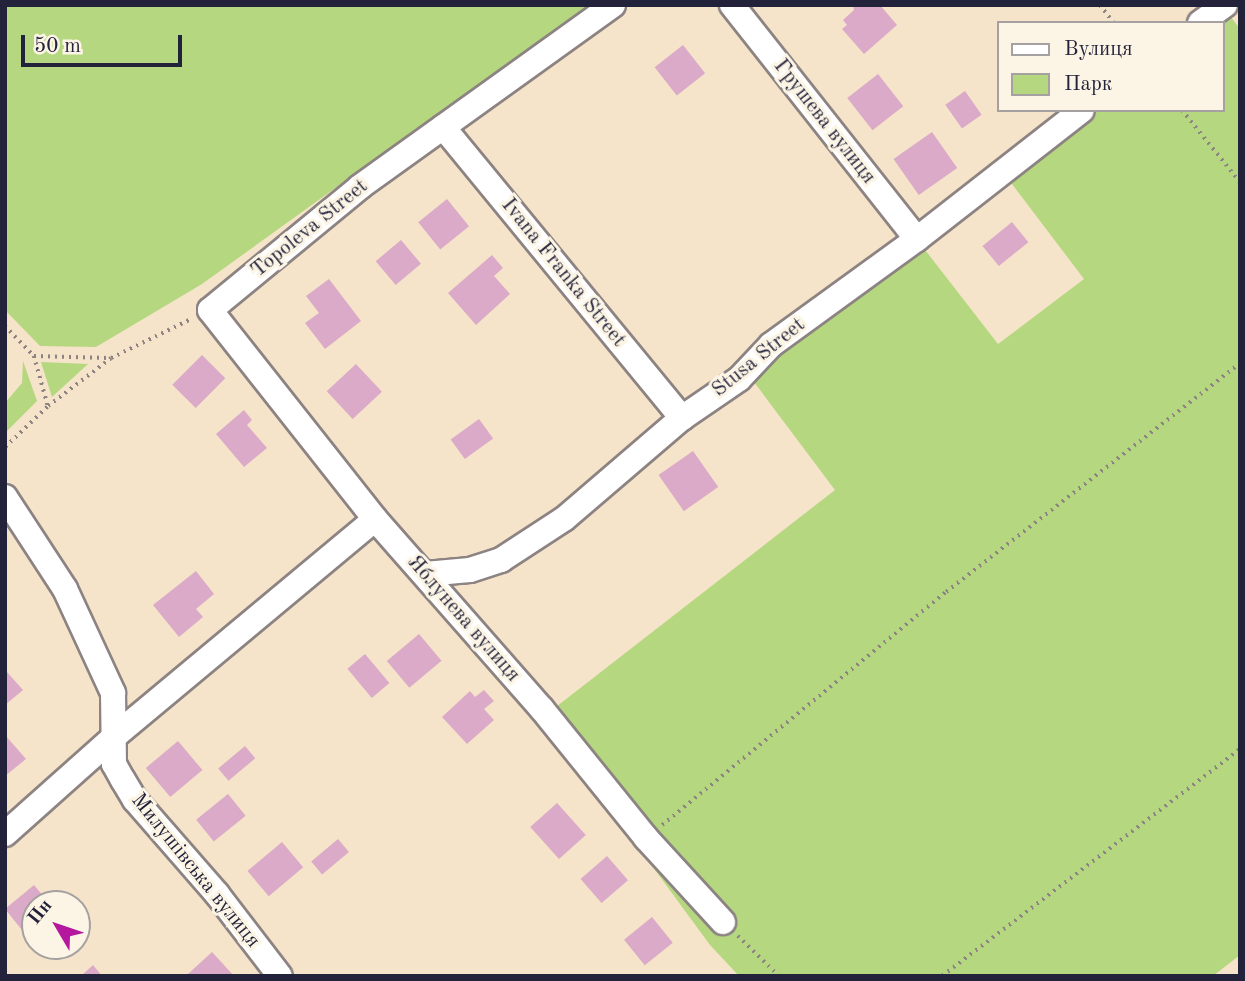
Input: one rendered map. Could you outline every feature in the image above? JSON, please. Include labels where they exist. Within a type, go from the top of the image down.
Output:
[{"type":"street","name":"Topoleva Street","points":[[210,310],[360,187],[613,5]]},
{"type":"street","name":"Грушева вулиця","points":[[732,5],[917,239]]},
{"type":"street","points":[[1203,21],[1225,5]]},
{"type":"street","name":"Stusa Street","points":[[425,574],[470,570],[501,560],[564,519],[682,418],[739,379],[771,345],[917,239],[1079,112]]},
{"type":"street","name":"Ivana Franka Street","points":[[443,127],[682,418]]},
{"type":"street","name":"Яблунева вулиця","points":[[210,310],[374,519],[542,709],[646,838],[723,922]]},
{"type":"street","name":"Милушівська вулиця","points":[[5,497],[70,600],[113,693],[116,735],[114,764],[135,800],[217,894],[280,976]]},
{"type":"street","points":[[5,834],[116,735],[374,519]]},
{"type":"path","points":[[1100,5],[1112,21]]},
{"type":"path","points":[[1184,112],[1240,182]]},
{"type":"path","points":[[5,447],[48,406],[111,358],[210,310]]},
{"type":"path","points":[[5,326],[34,356],[48,406]]},
{"type":"path","points":[[34,356],[111,358]]},
{"type":"path","points":[[646,838],[946,592],[1240,363]]},
{"type":"path","points":[[942,976],[1240,749]]},
{"type":"path","points":[[723,922],[779,976]]},
{"type":"green space","points":[[5,5],[590,5],[202,284],[96,347],[40,346],[5,310]]},
{"type":"green space","points":[[1231,17],[1240,29],[1240,955],[1213,976],[739,976],[710,945],[543,717],[835,490],[751,378],[776,351],[922,246],[998,344],[1084,279],[1009,180],[1093,112],[1224,112],[1224,22]]},
{"type":"green space","points":[[23,361],[37,401],[5,433],[5,403],[22,383]]},
{"type":"green space","points":[[41,362],[88,364],[52,397]]},
{"type":"building","points":[[853,5],[880,5],[897,25],[864,54],[842,29],[847,25],[843,20],[854,10]]},
{"type":"building","points":[[683,45],[705,73],[677,96],[655,67]]},
{"type":"building","points":[[878,74],[903,106],[873,130],[847,98]]},
{"type":"building","points":[[965,91],[982,115],[962,129],[945,105]]},
{"type":"building","points":[[932,132],[957,168],[919,195],[893,159]]},
{"type":"building","points":[[447,199],[469,226],[440,249],[418,222]]},
{"type":"building","points":[[1012,222],[1028,242],[999,266],[982,246]]},
{"type":"building","points":[[401,240],[421,264],[396,285],[376,261]]},
{"type":"building","points":[[492,255],[503,268],[494,276],[510,294],[476,325],[448,293]]},
{"type":"building","points":[[329,279],[361,321],[325,349],[305,323],[319,313],[306,296]]},
{"type":"building","points":[[202,355],[225,378],[196,408],[172,385]]},
{"type":"building","points":[[356,364],[382,392],[353,419],[327,391]]},
{"type":"building","points":[[244,410],[252,420],[247,425],[267,448],[244,467],[216,434]]},
{"type":"building","points":[[479,419],[493,438],[465,459],[451,440]]},
{"type":"building","points":[[693,451],[718,487],[684,511],[659,475]]},
{"type":"building","points":[[196,571],[214,594],[196,609],[203,617],[179,637],[153,605]]},
{"type":"building","points":[[419,634],[441,661],[409,688],[387,661]]},
{"type":"building","points":[[365,654],[389,683],[372,698],[347,669]]},
{"type":"building","points":[[7,672],[23,690],[5,705],[5,673]]},
{"type":"building","points":[[484,690],[494,701],[484,709],[494,720],[467,744],[442,717],[470,691],[475,697]]},
{"type":"building","points":[[5,735],[26,759],[5,776]]},
{"type":"building","points":[[178,741],[202,770],[170,797],[146,768]]},
{"type":"building","points":[[245,746],[255,758],[228,781],[218,768]]},
{"type":"building","points":[[228,794],[246,816],[214,842],[196,820]]},
{"type":"building","points":[[557,803],[586,835],[559,859],[530,827]]},
{"type":"building","points":[[338,839],[349,852],[322,875],[311,861]]},
{"type":"building","points":[[282,842],[303,867],[269,896],[248,871]]},
{"type":"building","points":[[607,856],[628,880],[602,903],[581,879]]},
{"type":"building","points":[[21,896],[21,929],[5,909]]},
{"type":"building","points":[[652,917],[673,943],[645,965],[624,940]]},
{"type":"building","points":[[212,952],[234,976],[189,976],[188,974]]},
{"type":"building","points":[[93,965],[102,976],[81,976]]}]
